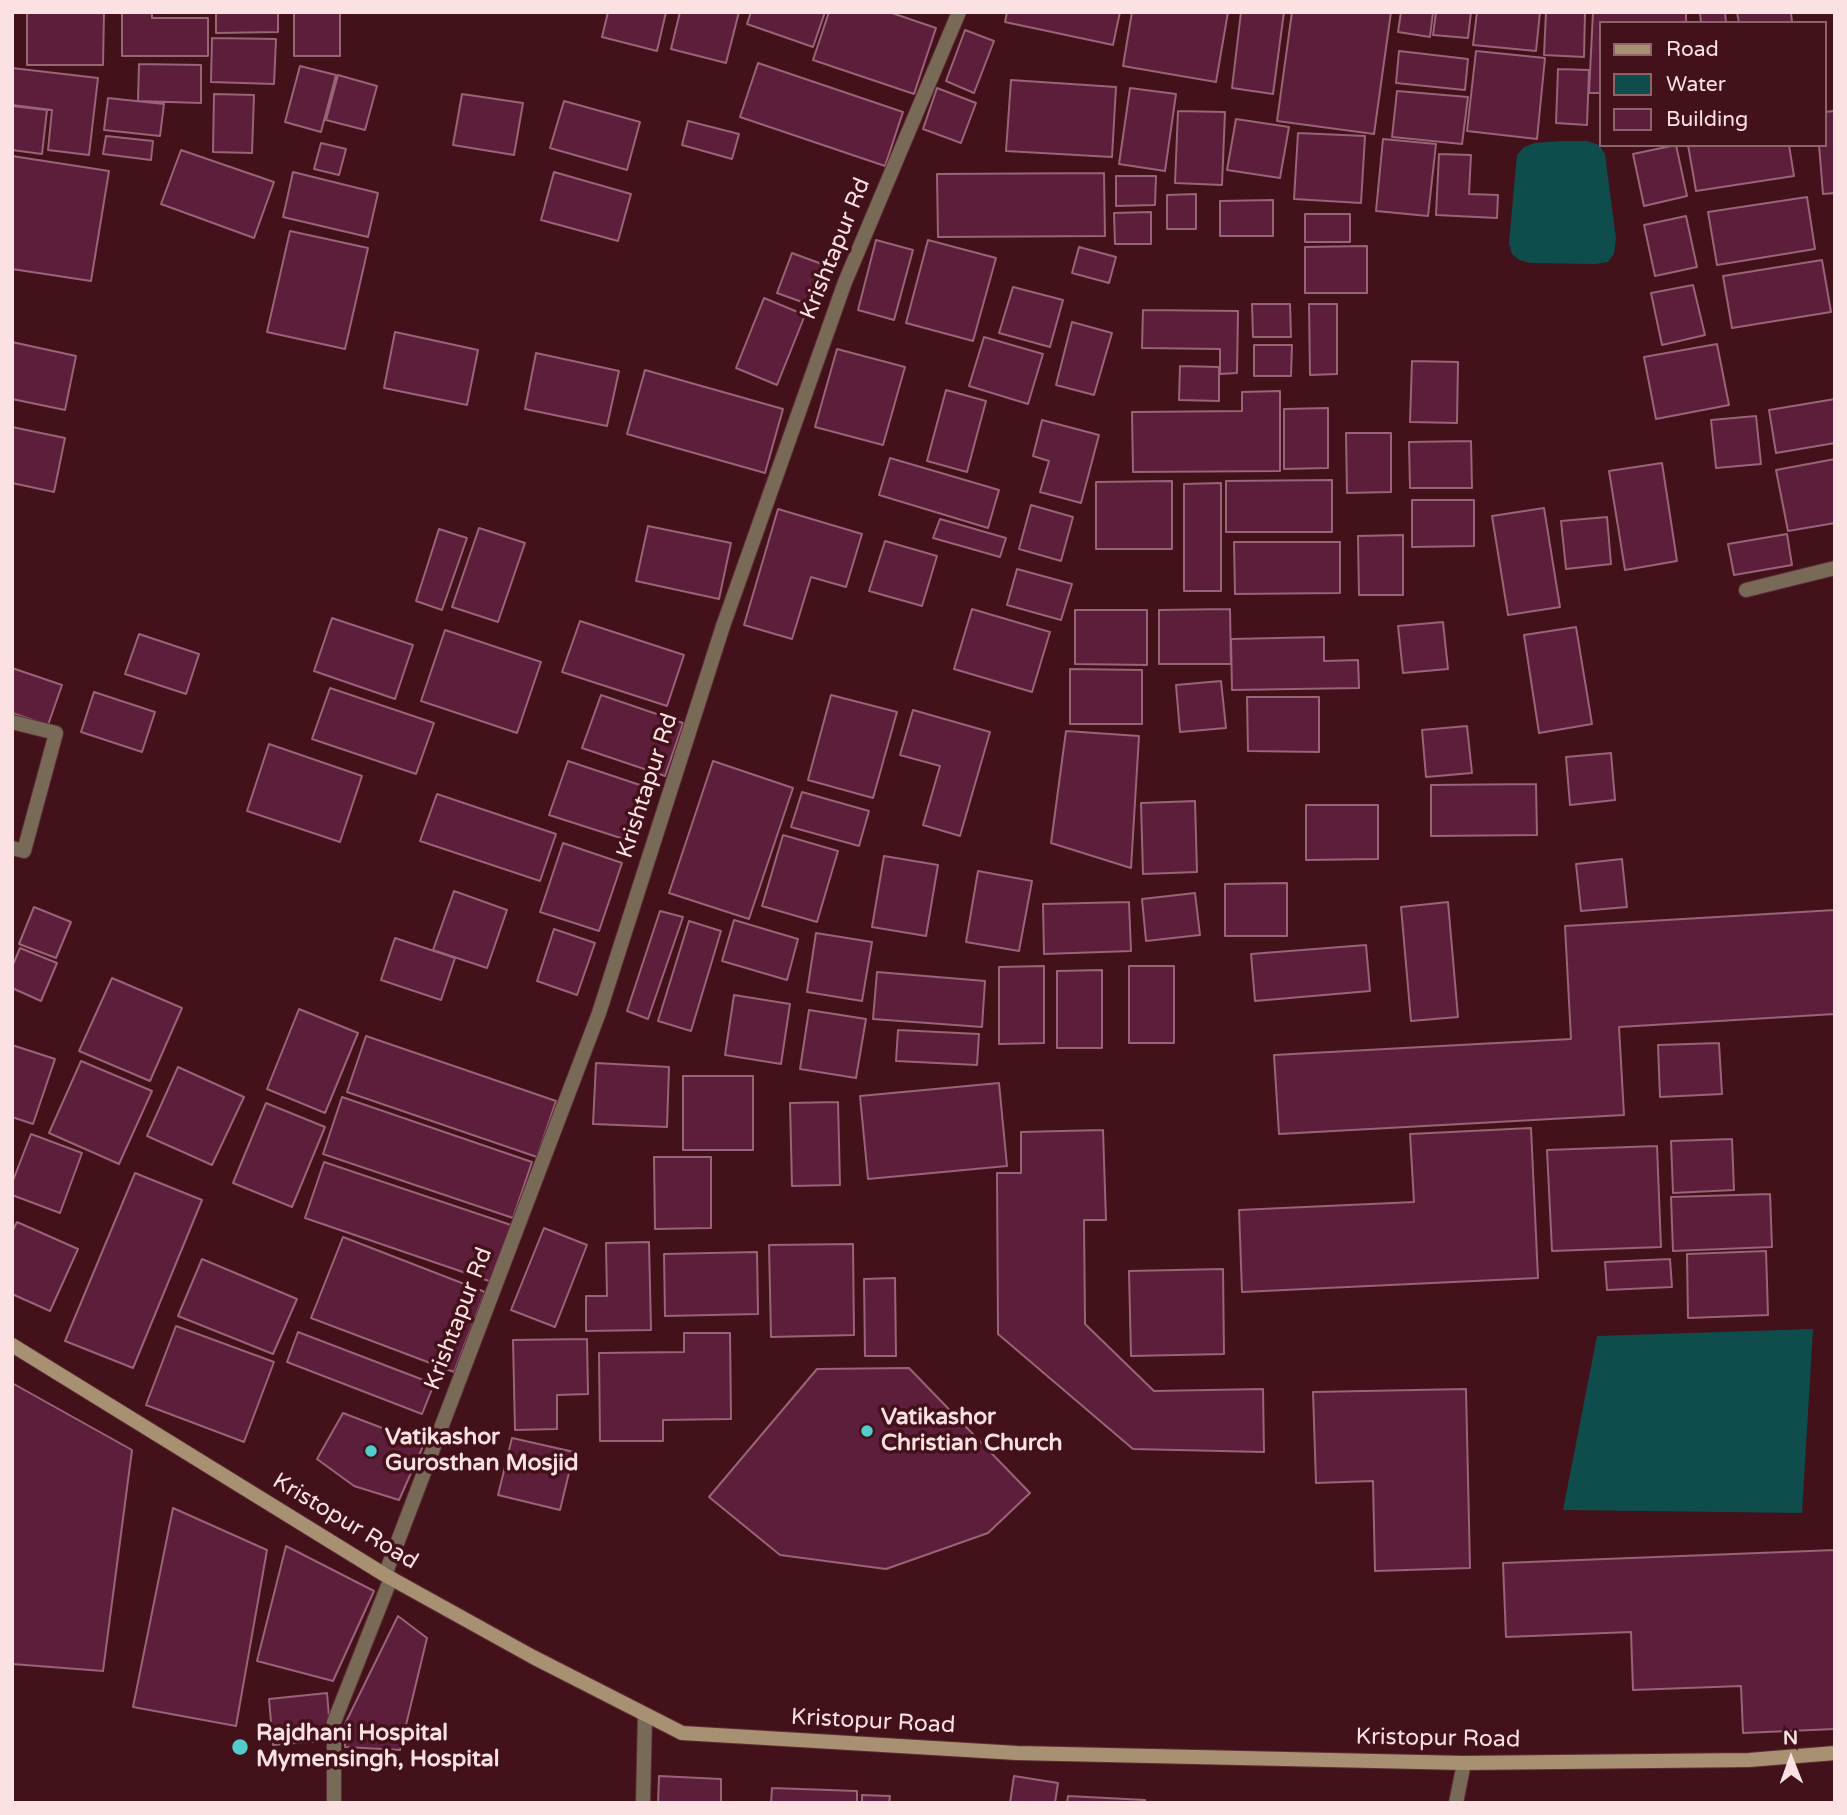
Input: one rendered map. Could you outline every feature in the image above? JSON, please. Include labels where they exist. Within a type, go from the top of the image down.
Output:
[{"type":"main road","name":"Kristopur Road","points":[[12,1345],[388,1577],[533,1657],[682,1733],[1017,1754],[1464,1763],[1749,1760],[1835,1753]]},
{"type":"street","name":"Krishtapur Rd","points":[[334,1803],[334,1723],[599,1013],[723,626],[845,282],[959,12]]},
{"type":"street","points":[[1746,590],[1835,568]]},
{"type":"street","points":[[12,722],[56,733],[24,851],[12,848]]},
{"type":"street","points":[[643,1803],[645,1715]]},
{"type":"street","points":[[1456,1803],[1464,1763]]},
{"type":"water","points":[[1587,141],[1598,145],[1605,154],[1616,239],[1614,254],[1608,262],[1530,263],[1519,260],[1512,254],[1509,243],[1517,155],[1524,147],[1535,143]]},
{"type":"water","points":[[1813,1329],[1802,1513],[1563,1510],[1597,1336]]},
{"type":"building","points":[[27,12],[104,12],[103,65],[27,65]]},
{"type":"building","points":[[122,12],[152,12],[152,18],[208,18],[208,56],[122,56]]},
{"type":"building","points":[[216,12],[278,12],[278,32],[216,33]]},
{"type":"building","points":[[294,12],[340,12],[340,56],[294,56]]},
{"type":"building","points":[[608,12],[666,12],[657,51],[602,37]]},
{"type":"building","points":[[680,12],[739,12],[726,63],[671,49]]},
{"type":"building","points":[[751,12],[825,12],[813,47],[747,24]]},
{"type":"building","points":[[829,12],[889,12],[936,28],[914,94],[813,60]]},
{"type":"building","points":[[1007,12],[1120,12],[1113,45],[1005,22]]},
{"type":"building","points":[[1132,12],[1228,12],[1216,82],[1123,66]]},
{"type":"building","points":[[1241,12],[1284,12],[1273,94],[1232,88]]},
{"type":"building","points":[[1292,12],[1391,12],[1374,134],[1277,121]]},
{"type":"building","points":[[1401,12],[1433,12],[1430,37],[1398,32]]},
{"type":"building","points":[[1436,12],[1471,12],[1468,38],[1433,35]]},
{"type":"building","points":[[1477,12],[1540,12],[1536,51],[1473,45]]},
{"type":"building","points":[[1546,12],[1585,12],[1584,57],[1544,55]]},
{"type":"building","points":[[1593,12],[1686,12],[1686,21],[1598,21],[1598,93],[1589,93]]},
{"type":"building","points":[[1700,12],[1725,12],[1726,21],[1701,21]]},
{"type":"building","points":[[1737,12],[1791,12],[1792,21],[1739,21]]},
{"type":"building","points":[[965,30],[994,41],[974,93],[946,81]]},
{"type":"building","points":[[212,38],[276,39],[274,84],[211,82]]},
{"type":"building","points":[[1399,51],[1468,59],[1465,90],[1396,83]]},
{"type":"building","points":[[1476,51],[1545,58],[1537,139],[1467,131]]},
{"type":"building","points":[[758,63],[903,112],[885,166],[740,117]]},
{"type":"building","points":[[139,64],[201,65],[201,103],[138,101]]},
{"type":"building","points":[[300,66],[336,75],[321,132],[285,122]]},
{"type":"building","points":[[12,68],[98,78],[89,155],[48,150],[52,110],[12,105]]},
{"type":"building","points":[[1558,69],[1589,70],[1587,125],[1556,123]]},
{"type":"building","points":[[338,75],[377,86],[365,130],[326,120]]},
{"type":"building","points":[[1011,80],[1116,87],[1112,157],[1006,151]]},
{"type":"building","points":[[937,88],[976,103],[961,143],[923,129]]},
{"type":"building","points":[[1130,88],[1176,94],[1165,171],[1119,164]]},
{"type":"building","points":[[1397,91],[1468,97],[1462,144],[1392,137]]},
{"type":"building","points":[[214,94],[254,95],[252,153],[213,152]]},
{"type":"building","points":[[462,94],[523,103],[514,155],[453,145]]},
{"type":"building","points":[[108,98],[164,104],[160,136],[104,130]]},
{"type":"building","points":[[564,101],[640,122],[627,170],[550,148]]},
{"type":"building","points":[[12,106],[47,110],[42,154],[12,150]]},
{"type":"building","points":[[1178,111],[1225,112],[1222,185],[1175,183]]},
{"type":"building","points":[[1835,111],[1835,193],[1823,194],[1819,147],[1826,147],[1826,112]]},
{"type":"building","points":[[1236,119],[1289,127],[1280,178],[1227,170]]},
{"type":"building","points":[[688,121],[739,134],[732,159],[682,145]]},
{"type":"building","points":[[1298,133],[1365,136],[1361,203],[1294,199]]},
{"type":"building","points":[[106,136],[153,141],[151,160],[103,154]]},
{"type":"building","points":[[1383,139],[1436,144],[1428,216],[1376,211]]},
{"type":"building","points":[[321,143],[346,149],[339,175],[314,169]]},
{"type":"building","points":[[1676,147],[1687,196],[1644,206],[1633,154]]},
{"type":"building","points":[[1688,147],[1789,147],[1794,176],[1696,191]]},
{"type":"building","points":[[181,150],[274,182],[254,238],[161,204]]},
{"type":"building","points":[[1439,154],[1471,155],[1469,194],[1498,195],[1497,218],[1436,215]]},
{"type":"building","points":[[12,156],[109,171],[91,281],[12,269]]},
{"type":"building","points":[[293,172],[378,193],[368,237],[283,217]]},
{"type":"building","points":[[554,172],[631,194],[618,241],[541,220]]},
{"type":"building","points":[[1104,173],[1105,236],[938,237],[937,174]]},
{"type":"building","points":[[1116,176],[1156,176],[1155,205],[1116,206]]},
{"type":"building","points":[[1196,194],[1196,229],[1167,229],[1167,195]]},
{"type":"building","points":[[1807,197],[1815,249],[1717,265],[1708,212]]},
{"type":"building","points":[[1273,200],[1273,236],[1220,236],[1220,201]]},
{"type":"building","points":[[1151,212],[1151,244],[1115,244],[1114,213]]},
{"type":"building","points":[[1305,214],[1350,214],[1350,242],[1305,242]]},
{"type":"building","points":[[1686,216],[1697,267],[1655,276],[1644,225]]},
{"type":"building","points":[[290,231],[368,248],[345,349],[267,332]]},
{"type":"building","points":[[876,240],[913,250],[894,320],[858,310]]},
{"type":"building","points":[[928,240],[996,258],[973,341],[906,323]]},
{"type":"building","points":[[1367,246],[1367,293],[1305,293],[1305,247]]},
{"type":"building","points":[[1079,247],[1116,257],[1109,283],[1072,273]]},
{"type":"building","points":[[792,253],[830,267],[816,307],[777,293]]},
{"type":"building","points":[[1822,260],[1831,312],[1732,328],[1723,276]]},
{"type":"building","points":[[1693,285],[1705,335],[1662,345],[1651,293]]},
{"type":"building","points":[[1013,287],[1063,300],[1050,347],[999,333]]},
{"type":"building","points":[[764,298],[805,315],[777,385],[736,368]]},
{"type":"building","points":[[1252,304],[1290,304],[1291,337],[1253,337]]},
{"type":"building","points":[[1309,304],[1337,304],[1337,374],[1310,375]]},
{"type":"building","points":[[1143,310],[1238,311],[1237,373],[1220,374],[1220,349],[1142,348]]},
{"type":"building","points":[[1072,322],[1112,333],[1094,395],[1056,385]]},
{"type":"building","points":[[395,332],[478,350],[467,405],[384,388]]},
{"type":"building","points":[[984,337],[1043,354],[1028,404],[969,386]]},
{"type":"building","points":[[12,342],[76,356],[65,410],[12,399]]},
{"type":"building","points":[[1717,344],[1729,405],[1656,419],[1644,357]]},
{"type":"building","points":[[1254,345],[1292,345],[1291,376],[1254,376]]},
{"type":"building","points":[[837,349],[905,367],[883,445],[815,427]]},
{"type":"building","points":[[536,353],[619,371],[607,426],[525,409]]},
{"type":"building","points":[[1412,361],[1458,362],[1457,423],[1410,422]]},
{"type":"building","points":[[1180,366],[1219,367],[1219,401],[1179,400]]},
{"type":"building","points":[[645,370],[783,409],[765,473],[627,434]]},
{"type":"building","points":[[946,390],[986,401],[967,472],[927,461]]},
{"type":"building","points":[[1280,391],[1280,471],[1133,472],[1132,412],[1242,411],[1242,392]]},
{"type":"building","points":[[1835,399],[1835,443],[1776,453],[1769,410]]},
{"type":"building","points":[[1328,408],[1328,468],[1284,469],[1284,409]]},
{"type":"building","points":[[1756,416],[1761,464],[1716,468],[1711,420]]},
{"type":"building","points":[[1042,420],[1099,435],[1081,503],[1040,492],[1049,461],[1033,456]]},
{"type":"building","points":[[12,427],[65,438],[54,492],[12,483]]},
{"type":"building","points":[[1346,433],[1391,433],[1391,492],[1347,493]]},
{"type":"building","points":[[1471,441],[1472,488],[1410,488],[1409,442]]},
{"type":"building","points":[[890,458],[999,490],[988,528],[879,495]]},
{"type":"building","points":[[1835,459],[1835,523],[1788,531],[1776,470]]},
{"type":"building","points":[[1662,463],[1677,561],[1625,570],[1609,471]]},
{"type":"building","points":[[1332,480],[1332,532],[1226,532],[1226,481]]},
{"type":"building","points":[[1172,481],[1172,549],[1096,549],[1096,482]]},
{"type":"building","points":[[1221,483],[1221,591],[1184,591],[1184,484]]},
{"type":"building","points":[[1412,500],[1474,500],[1474,546],[1412,547]]},
{"type":"building","points":[[1031,505],[1073,517],[1061,561],[1019,549]]},
{"type":"building","points":[[1544,508],[1560,607],[1508,615],[1492,516]]},
{"type":"building","points":[[778,509],[862,534],[846,587],[811,577],[792,639],[744,625]]},
{"type":"building","points":[[1607,517],[1611,564],[1566,569],[1561,521]]},
{"type":"building","points":[[940,519],[1006,538],[1000,557],[933,538]]},
{"type":"building","points":[[648,526],[731,543],[719,599],[636,581]]},
{"type":"building","points":[[479,528],[525,543],[498,622],[452,607]]},
{"type":"building","points":[[439,529],[467,538],[442,610],[416,601]]},
{"type":"building","points":[[1787,534],[1792,565],[1734,575],[1728,544]]},
{"type":"building","points":[[1403,535],[1403,595],[1359,595],[1358,536]]},
{"type":"building","points":[[885,541],[937,556],[922,606],[869,591]]},
{"type":"building","points":[[1234,542],[1340,542],[1340,593],[1235,594]]},
{"type":"building","points":[[1017,569],[1072,584],[1061,620],[1007,605]]},
{"type":"building","points":[[972,609],[1050,632],[1032,692],[954,669]]},
{"type":"building","points":[[1230,609],[1231,664],[1159,664],[1159,610]]},
{"type":"building","points":[[1075,610],[1147,610],[1147,665],[1075,664]]},
{"type":"building","points":[[332,618],[413,645],[395,699],[314,671]]},
{"type":"building","points":[[580,621],[684,655],[667,706],[562,672]]},
{"type":"building","points":[[1443,622],[1448,669],[1403,673],[1398,626]]},
{"type":"building","points":[[1576,627],[1592,724],[1539,733],[1524,635]]},
{"type":"building","points":[[445,630],[541,662],[517,733],[421,701]]},
{"type":"building","points":[[139,634],[199,654],[186,694],[125,674]]},
{"type":"building","points":[[1324,637],[1324,661],[1358,660],[1359,688],[1232,690],[1231,639]]},
{"type":"building","points":[[12,668],[62,685],[48,725],[12,713]]},
{"type":"building","points":[[1070,669],[1142,670],[1142,724],[1070,724]]},
{"type":"building","points":[[1221,681],[1226,728],[1180,732],[1176,685]]},
{"type":"building","points":[[330,688],[434,723],[416,774],[312,739]]},
{"type":"building","points":[[94,692],[155,712],[142,752],[81,732]]},
{"type":"building","points":[[601,695],[683,723],[665,776],[582,748]]},
{"type":"building","points":[[831,695],[897,712],[873,798],[808,780]]},
{"type":"building","points":[[1247,697],[1319,697],[1319,752],[1248,751]]},
{"type":"building","points":[[913,710],[990,732],[960,836],[923,825],[940,766],[900,755]]},
{"type":"building","points":[[1467,726],[1472,773],[1426,777],[1422,730]]},
{"type":"building","points":[[1066,731],[1139,736],[1131,868],[1051,843]]},
{"type":"building","points":[[269,744],[362,776],[340,842],[247,811]]},
{"type":"building","points":[[1611,753],[1615,800],[1570,805],[1566,757]]},
{"type":"building","points":[[568,761],[649,788],[630,841],[549,815]]},
{"type":"building","points":[[713,761],[793,788],[749,919],[669,893]]},
{"type":"building","points":[[1536,784],[1537,835],[1431,836],[1431,785]]},
{"type":"building","points":[[802,792],[869,811],[859,846],[791,827]]},
{"type":"building","points":[[437,794],[556,834],[540,881],[420,841]]},
{"type":"building","points":[[1195,801],[1197,872],[1143,874],[1141,803]]},
{"type":"building","points":[[1306,805],[1378,805],[1378,859],[1306,860]]},
{"type":"building","points":[[783,835],[838,851],[817,922],[762,906]]},
{"type":"building","points":[[563,843],[622,863],[599,931],[540,912]]},
{"type":"building","points":[[884,856],[938,865],[926,936],[872,927]]},
{"type":"building","points":[[1622,859],[1627,907],[1581,911],[1576,864]]},
{"type":"building","points":[[978,871],[1032,881],[1019,951],[966,942]]},
{"type":"building","points":[[1287,883],[1287,936],[1225,936],[1225,884]]},
{"type":"building","points":[[454,891],[507,910],[487,968],[433,950]]},
{"type":"building","points":[[1195,893],[1200,935],[1146,941],[1142,899]]},
{"type":"building","points":[[1129,902],[1131,951],[1044,954],[1043,904]]},
{"type":"building","points":[[1448,902],[1458,1017],[1411,1021],[1401,907]]},
{"type":"building","points":[[34,907],[71,922],[56,958],[19,944]]},
{"type":"building","points":[[1835,910],[1835,1014],[1619,1027],[1624,1115],[1279,1134],[1274,1055],[1571,1039],[1565,926]]},
{"type":"building","points":[[660,911],[683,917],[648,1019],[627,1011]]},
{"type":"building","points":[[734,920],[798,939],[787,980],[722,961]]},
{"type":"building","points":[[689,921],[721,931],[691,1031],[658,1021]]},
{"type":"building","points":[[554,929],[595,943],[577,995],[537,981]]},
{"type":"building","points":[[816,933],[872,942],[862,1001],[807,992]]},
{"type":"building","points":[[395,938],[455,958],[441,1000],[381,980]]},
{"type":"building","points":[[1366,945],[1370,991],[1255,1001],[1251,954]]},
{"type":"building","points":[[20,948],[57,963],[41,1001],[12,988],[12,967]]},
{"type":"building","points":[[1044,966],[1044,1043],[999,1044],[999,967]]},
{"type":"building","points":[[1129,966],[1174,966],[1174,1043],[1129,1043]]},
{"type":"building","points":[[1102,970],[1102,1048],[1057,1048],[1057,971]]},
{"type":"building","points":[[877,972],[985,981],[982,1027],[873,1019]]},
{"type":"building","points":[[112,978],[182,1008],[150,1081],[79,1051]]},
{"type":"building","points":[[734,995],[790,1004],[781,1064],[725,1055]]},
{"type":"building","points":[[299,1009],[358,1033],[325,1113],[267,1089]]},
{"type":"building","points":[[809,1010],[866,1019],[856,1078],[800,1069]]},
{"type":"building","points":[[898,1030],[979,1034],[977,1065],[896,1061]]},
{"type":"building","points":[[366,1036],[556,1101],[537,1157],[347,1092]]},
{"type":"building","points":[[1719,1043],[1722,1094],[1660,1097],[1658,1045]]},
{"type":"building","points":[[12,1045],[55,1059],[33,1124],[12,1117]]},
{"type":"building","points":[[81,1061],[152,1091],[119,1164],[49,1133]]},
{"type":"building","points":[[596,1063],[669,1067],[667,1127],[593,1124]]},
{"type":"building","points":[[178,1067],[244,1097],[212,1165],[147,1136]]},
{"type":"building","points":[[683,1076],[753,1076],[753,1150],[683,1150]]},
{"type":"building","points":[[999,1083],[1007,1166],[868,1179],[860,1096]]},
{"type":"building","points":[[342,1097],[532,1162],[513,1218],[323,1154]]},
{"type":"building","points":[[838,1102],[840,1185],[792,1186],[790,1103]]},
{"type":"building","points":[[266,1103],[325,1127],[292,1207],[233,1183]]},
{"type":"building","points":[[1531,1128],[1538,1278],[1242,1292],[1239,1210],[1414,1202],[1410,1134]]},
{"type":"building","points":[[1103,1130],[1106,1220],[1084,1220],[1085,1324],[1154,1391],[1263,1389],[1264,1452],[1133,1449],[998,1334],[997,1173],[1021,1173],[1021,1132]]},
{"type":"building","points":[[31,1134],[82,1153],[60,1213],[12,1195],[12,1183]]},
{"type":"building","points":[[1732,1139],[1734,1190],[1673,1193],[1671,1141]]},
{"type":"building","points":[[1657,1146],[1661,1247],[1552,1251],[1547,1150]]},
{"type":"building","points":[[654,1157],[711,1157],[711,1228],[655,1229]]},
{"type":"building","points":[[324,1162],[514,1226],[495,1283],[305,1218]]},
{"type":"building","points":[[135,1173],[202,1200],[133,1368],[65,1341]]},
{"type":"building","points":[[1770,1194],[1772,1247],[1673,1251],[1671,1197]]},
{"type":"building","points":[[17,1222],[78,1249],[50,1311],[12,1294],[12,1232]]},
{"type":"building","points":[[544,1228],[587,1245],[555,1327],[511,1310]]},
{"type":"building","points":[[343,1237],[485,1292],[454,1372],[311,1318]]},
{"type":"building","points":[[649,1242],[651,1330],[586,1331],[586,1296],[607,1296],[606,1243]]},
{"type":"building","points":[[853,1244],[854,1335],[771,1337],[769,1245]]},
{"type":"building","points":[[1766,1251],[1768,1315],[1688,1318],[1687,1254]]},
{"type":"building","points":[[757,1252],[758,1314],[665,1316],[664,1254]]},
{"type":"building","points":[[202,1259],[297,1299],[273,1354],[178,1316]]},
{"type":"building","points":[[1670,1259],[1672,1287],[1607,1290],[1605,1262]]},
{"type":"building","points":[[1223,1269],[1224,1354],[1131,1356],[1129,1271]]},
{"type":"building","points":[[895,1278],[896,1356],[865,1356],[864,1279]]},
{"type":"building","points":[[176,1326],[274,1362],[244,1442],[146,1405]]},
{"type":"building","points":[[298,1332],[434,1384],[422,1414],[287,1362]]},
{"type":"building","points":[[684,1333],[730,1333],[731,1419],[663,1420],[663,1441],[600,1441],[599,1353],[684,1352]]},
{"type":"building","points":[[587,1339],[588,1394],[557,1395],[557,1429],[515,1430],[513,1340]]},
{"type":"building","name":"Vatikashor Christian Church","points":[[909,1368],[1030,1493],[988,1533],[886,1569],[780,1555],[709,1497],[817,1369]]},
{"type":"building","points":[[12,1383],[132,1450],[103,1671],[12,1664]]},
{"type":"building","points":[[1466,1389],[1470,1568],[1375,1571],[1373,1481],[1316,1483],[1313,1392]]},
{"type":"building","name":"Vatikashor Gurosthan Mosjid","points":[[343,1413],[424,1444],[399,1500],[354,1486],[317,1459]]},
{"type":"building","points":[[512,1438],[574,1452],[560,1510],[498,1495]]},
{"type":"building","points":[[173,1508],[267,1550],[236,1726],[133,1707]]},
{"type":"building","points":[[286,1546],[374,1591],[333,1681],[257,1661]]},
{"type":"building","points":[[1835,1550],[1835,1729],[1743,1733],[1741,1686],[1633,1690],[1631,1632],[1506,1637],[1503,1563]]},
{"type":"building","points":[[398,1616],[427,1638],[400,1750],[345,1747],[344,1726]]},
{"type":"building","points":[[327,1693],[331,1740],[273,1745],[269,1699]]},
{"type":"building","points":[[659,1776],[721,1779],[721,1803],[658,1803]]},
{"type":"building","points":[[1014,1776],[1058,1783],[1055,1803],[1010,1803]]},
{"type":"building","points":[[772,1788],[857,1791],[857,1803],[771,1803]]},
{"type":"building","points":[[862,1795],[890,1796],[889,1803],[862,1803]]},
{"type":"building","points":[[1068,1796],[1145,1800],[1145,1803],[1067,1803]]},
{"type":"place","name":"Vatikashor Christian Church","points":[[867,1431]]},
{"type":"place","name":"Vatikashor Gurosthan Mosjid","points":[[371,1451]]},
{"type":"place","name":"Rajdhani Hospital Mymensingh, Hospital","points":[[240,1747]]}]
